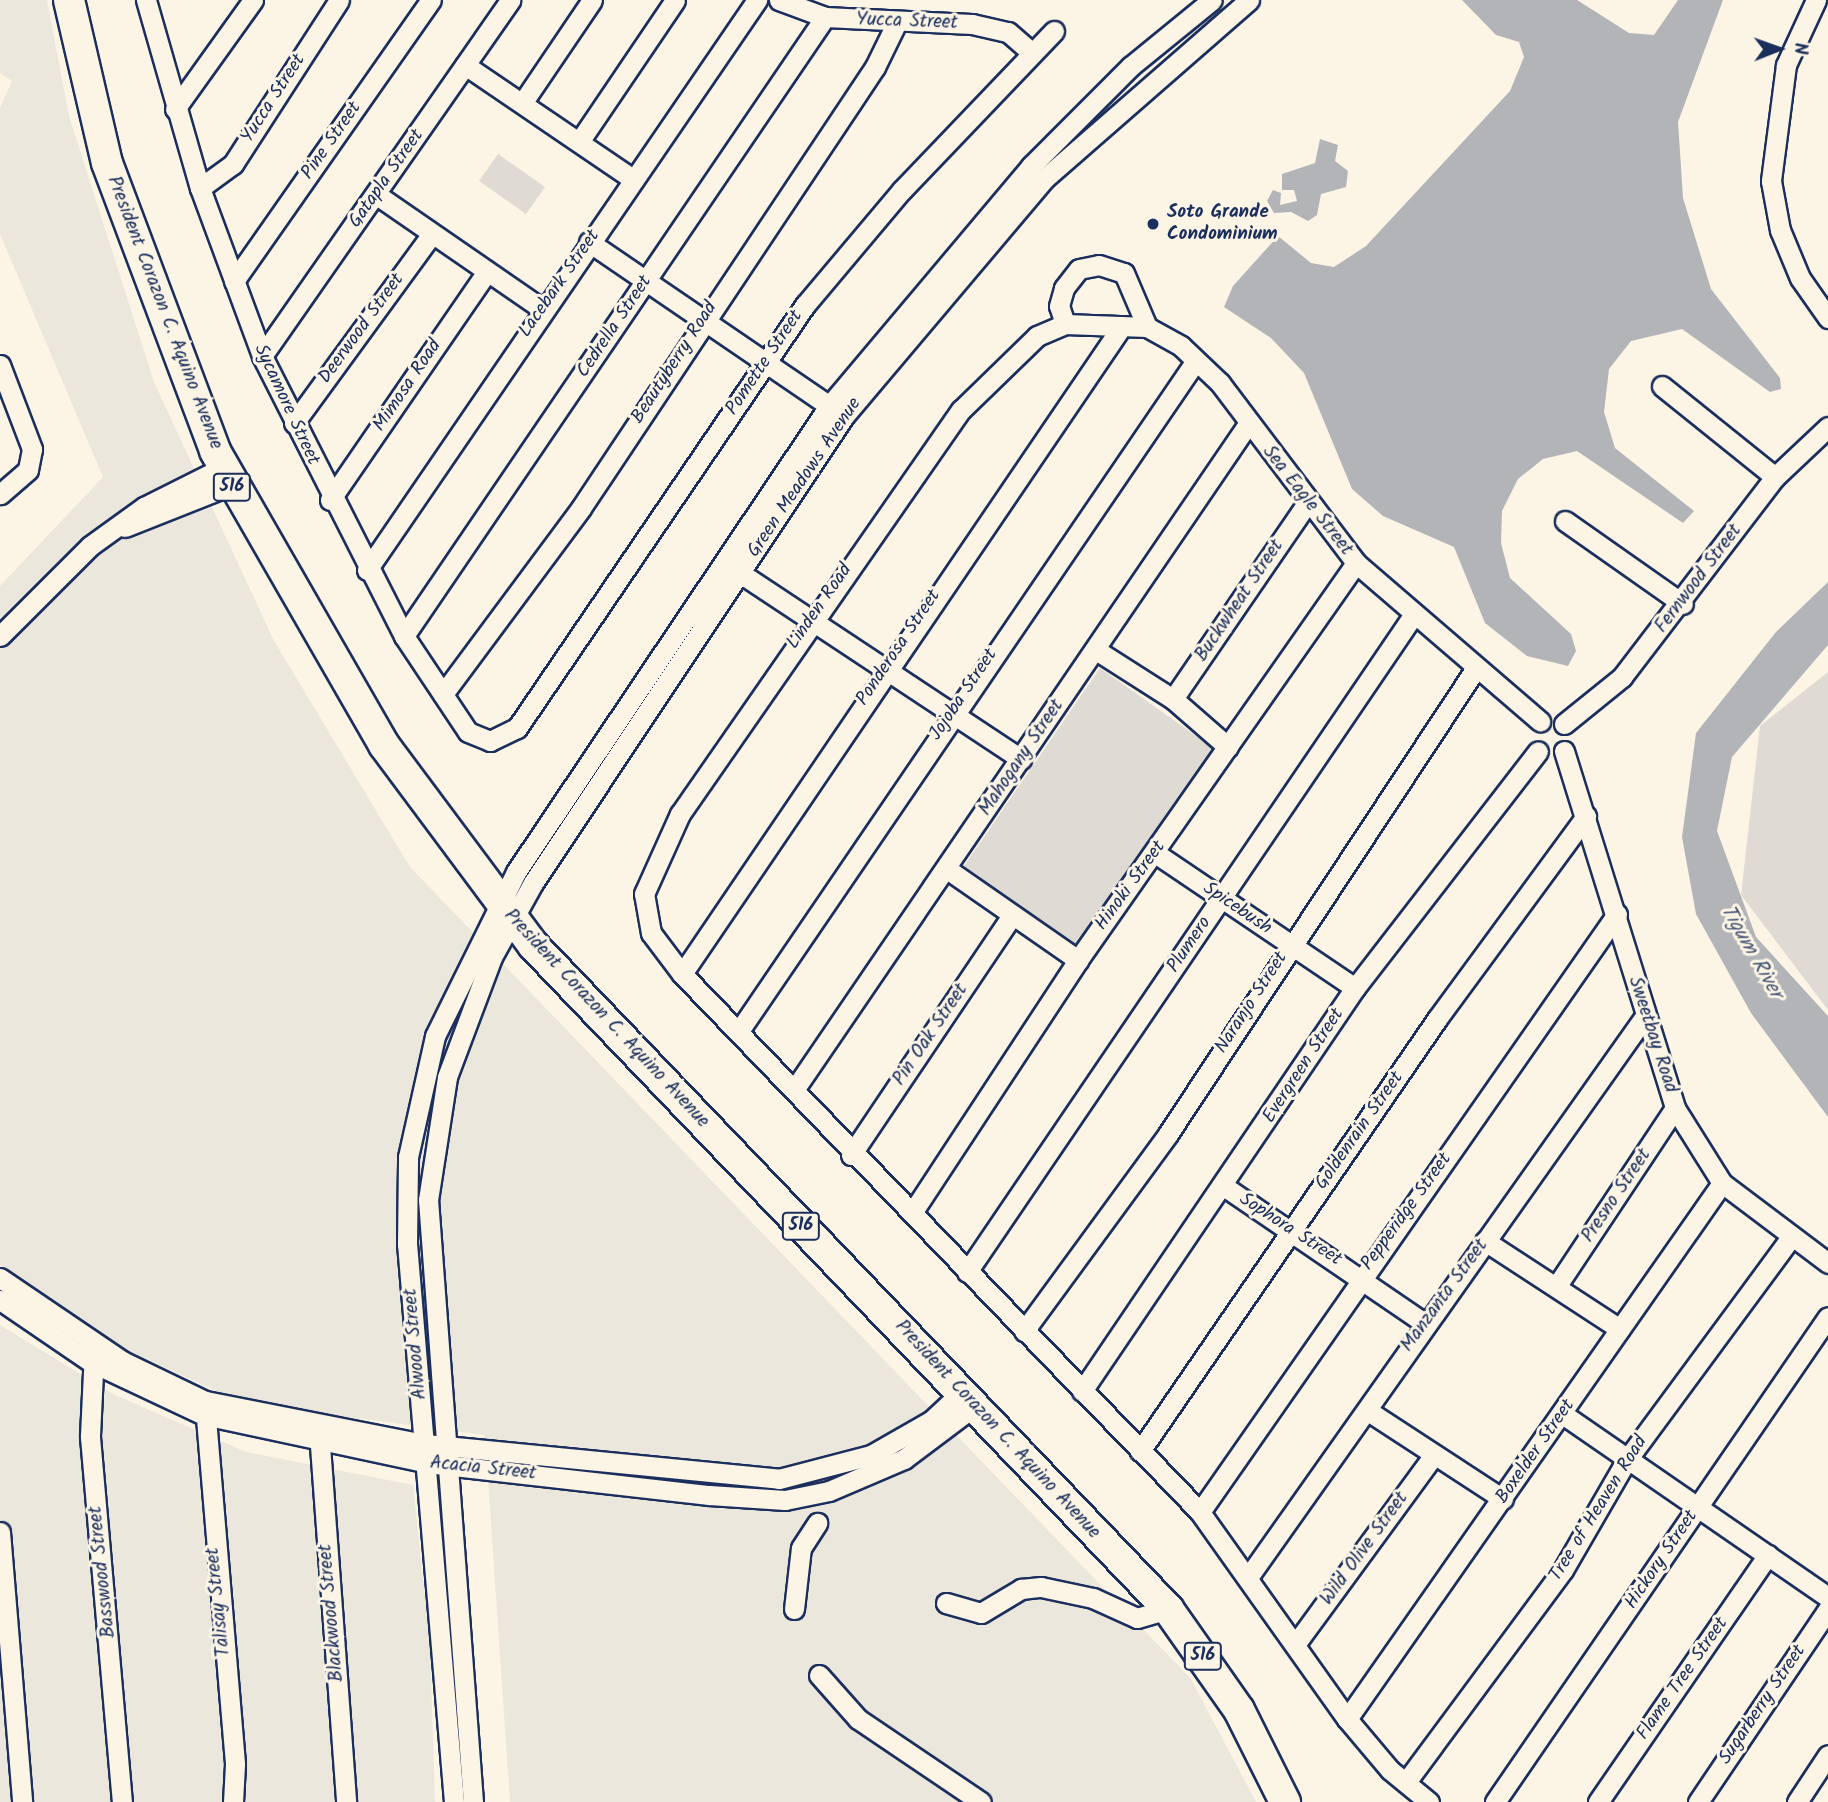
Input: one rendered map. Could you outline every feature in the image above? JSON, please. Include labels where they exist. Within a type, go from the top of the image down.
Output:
[{"type":"highway","name":"President Corazon C. Aquino Avenue","points":[[69,0],[107,163],[226,477],[384,746],[505,910],[1168,1609],[1239,1710],[1285,1802]]},
{"type":"street","points":[[175,109],[253,0]]},
{"type":"street","name":"Yucca Street","points":[[200,188],[233,164],[339,0]]},
{"type":"street","name":"Pine Street","points":[[234,281],[431,0]]},
{"type":"street","name":"Gatapla Street","points":[[262,356],[377,195],[510,0]]},
{"type":"street","points":[[523,102],[592,0]]},
{"type":"street","points":[[579,142],[675,0]]},
{"type":"street","name":"Lacebark Street","points":[[367,570],[542,309],[757,0]]},
{"type":"street","name":"Yucca Street","points":[[779,0],[825,18],[896,24],[972,24],[1008,32],[1030,51]]},
{"type":"street","name":"Green Meadows Avenue","points":[[505,910],[724,563],[946,260],[1031,166],[1131,66],[1212,0]]},
{"type":"street","name":"Green Meadows Avenue","points":[[505,910],[741,575],[837,411],[1044,179],[1249,0]]},
{"type":"street","points":[[1816,0],[1786,65],[1771,181],[1780,230],[1800,278],[1828,318]]},
{"type":"street","name":"Sycamore Street","points":[[152,5],[175,109],[200,188],[262,356],[330,500],[404,636],[443,694],[479,740],[504,738],[517,728]]},
{"type":"street","name":"Cedrella Street","points":[[404,636],[825,18]]},
{"type":"street","name":"Beautyberry Road","points":[[443,694],[581,508],[701,324],[875,67],[896,24]]},
{"type":"street","name":"Pomette Street","points":[[517,728],[762,365],[902,190],[1030,51],[1054,31]]},
{"type":"street","points":[[465,65],[634,180]]},
{"type":"street","points":[[377,195],[430,235],[542,309]]},
{"type":"street","name":"Deerwood Street","points":[[294,423],[430,235]]},
{"type":"street","points":[[589,242],[701,324],[837,411]]},
{"type":"street","points":[[1099,265],[1124,273],[1147,327],[1122,326],[1065,324],[1059,306],[1064,288],[1079,269],[1099,265]]},
{"type":"street","name":"Mimosa Road","points":[[330,500],[486,273]]},
{"type":"street","name":"Linden Road","points":[[682,974],[651,933],[644,894],[651,871],[680,814],[808,621],[961,410],[1027,344],[1065,324]]},
{"type":"street","name":"Ponderosa Street","points":[[682,974],[885,667],[1122,326]]},
{"type":"street","name":"Sea Eagle Street","points":[[1147,327],[1220,383],[1307,503],[1356,563],[1474,671],[1540,721]]},
{"type":"street","name":"Jojoba Street","points":[[738,1031],[950,715],[1195,362]]},
{"type":"street","points":[[0,494],[32,459],[2,377]]},
{"type":"street","points":[[1662,386],[1775,477]]},
{"type":"street","name":"Mahogany Street","points":[[794,1090],[1248,424]]},
{"type":"street","name":"Fernwood Street","points":[[1564,724],[1622,677],[1683,604],[1775,477],[1828,428]]},
{"type":"street","points":[[0,636],[55,576],[114,529],[226,477]]},
{"type":"street","name":"Buckwheat Street","points":[[1173,699],[1307,503]]},
{"type":"street","points":[[1565,521],[1683,604]]},
{"type":"street","points":[[724,563],[808,621],[885,667],[950,715],[1021,758]]},
{"type":"street","name":"Hinoki Street","points":[[912,1213],[1078,960],[1356,563]]},
{"type":"street","name":"Plumero","points":[[967,1272],[1412,617]]},
{"type":"street","points":[[1096,650],[1173,699],[1228,747]]},
{"type":"street","name":"Naranjo Street","points":[[1024,1331],[1168,1134],[1290,944],[1474,671]]},
{"type":"street","points":[[1540,721],[1564,724],[1569,734],[1564,751],[1551,756],[1538,751],[1532,732],[1540,721]]},
{"type":"street","name":"Evergreen Street","points":[[1082,1391],[1225,1187],[1355,988],[1538,751]]},
{"type":"street","name":"Sweetbay Road","points":[[1564,751],[1617,914],[1643,1019],[1675,1108],[1722,1183],[1828,1263]]},
{"type":"street","name":"Goldenrain Street","points":[[1140,1451],[1290,1233],[1586,816]]},
{"type":"street","name":"Spicebush","points":[[1155,853],[1355,988]]},
{"type":"street","points":[[947,869],[1078,960]]},
{"type":"street","name":"Alwood Street","points":[[473,1802],[435,1454],[407,1244],[408,1157],[435,1036],[505,910]]},
{"type":"street","name":"Pepperidge Street","points":[[1200,1512],[1360,1275],[1617,914]]},
{"type":"street","name":"Pin Oak Street","points":[[851,1155],[1012,915]]},
{"type":"street","points":[[682,974],[794,1090],[851,1155],[912,1213],[1200,1512],[1250,1576],[1348,1719],[1406,1782],[1429,1802]]},
{"type":"street","name":"Manzanta Street","points":[[1250,1576],[1368,1411],[1423,1322],[1485,1241],[1643,1019]]},
{"type":"street","name":"Presno Street","points":[[1558,1284],[1675,1108]]},
{"type":"street","name":"Boxelder Street","points":[[1348,1719],[1564,1415],[1620,1329],[1722,1183]]},
{"type":"street","name":"Sophora Street","points":[[1225,1187],[1290,1233],[1360,1275],[1423,1322]]},
{"type":"street","name":"Tree of Heaven Road","points":[[1406,1782],[1563,1570],[1626,1461],[1791,1237]]},
{"type":"street","points":[[1485,1241],[1558,1284],[1620,1329]]},
{"type":"street","name":"Acacia Street","points":[[0,1278],[94,1353]]},
{"type":"street","name":"Acacia Street","points":[[0,1300],[94,1353],[204,1408],[319,1434],[435,1454],[779,1479],[871,1455],[969,1398]]},
{"type":"street","name":"Hickory Street","points":[[1496,1802],[1828,1317]]},
{"type":"street","name":"Basswood Street","points":[[94,1353],[90,1437],[122,1802]]},
{"type":"street","name":"Talisay Street","points":[[204,1408],[236,1764],[233,1802]]},
{"type":"street","points":[[1368,1411],[1433,1457],[1503,1499]]},
{"type":"street","points":[[1564,1415],[1696,1510],[1828,1597]]},
{"type":"street","name":"Blackwood Street","points":[[319,1434],[346,1802]]},
{"type":"street","name":"Alwood Street","points":[[435,1454],[454,1802]]},
{"type":"street","name":"Wild Olive Street","points":[[1297,1642],[1433,1457]]},
{"type":"street","points":[[794,1609],[801,1548],[817,1523]]},
{"type":"street","points":[[0,1532],[22,1802]]},
{"type":"street","name":"Flame Tree Street","points":[[1598,1802],[1768,1555]]},
{"type":"street","points":[[946,1603],[981,1613],[1021,1589],[1041,1587],[1093,1598],[1137,1618],[1168,1609]]},
{"type":"street","name":"Sugarberry Street","points":[[1698,1802],[1828,1609]]},
{"type":"street","points":[[819,1675],[858,1719],[981,1802]]},
{"type":"street","points":[[1797,1802],[1828,1755]]},
{"type":"shaded area","points":[[0,0],[47,0],[69,116],[154,382],[274,641],[410,867],[1191,1679],[1256,1802],[510,1802],[485,1435],[242,1403],[121,1347],[0,1265],[0,586],[103,477],[0,234],[0,108],[12,81],[0,73]]},
{"type":"shaded area","points":[[498,154],[545,187],[526,214],[479,181]]},
{"type":"shaded area","points":[[1100,668],[1216,750],[1080,947],[964,866]]},
{"type":"shaded area","points":[[1828,672],[1828,1010],[1741,895],[1760,726]]},
{"type":"shaded area","points":[[0,1325],[115,1395],[246,1452],[413,1485],[430,1645],[435,1802],[0,1802]]},
{"type":"water","points":[[1462,0],[1577,0],[1629,33],[1654,35],[1678,0],[1723,0],[1678,122],[1683,198],[1711,289],[1780,378],[1781,389],[1770,392],[1682,329],[1631,341],[1609,369],[1604,412],[1615,448],[1694,511],[1683,523],[1577,451],[1543,459],[1518,479],[1502,511],[1501,543],[1510,578],[1571,634],[1576,651],[1568,666],[1527,656],[1485,623],[1454,547],[1383,516],[1352,489],[1304,373],[1271,338],[1224,307],[1233,286],[1278,236],[1311,263],[1334,267],[1366,246],[1510,91],[1524,57],[1519,42],[1496,35]]},
{"type":"water","points":[[1320,139],[1338,145],[1335,161],[1348,171],[1346,187],[1321,194],[1317,215],[1308,221],[1291,212],[1274,213],[1267,201],[1273,190],[1281,193],[1280,205],[1297,201],[1294,190],[1282,190],[1282,174],[1315,163]]},
{"type":"water","name":"Tigum River","points":[[1828,582],[1828,645],[1732,757],[1717,831],[1756,937],[1828,1016],[1828,1117],[1751,1013],[1696,914],[1682,837],[1696,733],[1776,632]]},
{"type":"place","name":"Soto Grande Condominium","points":[[1153,224]]}]
